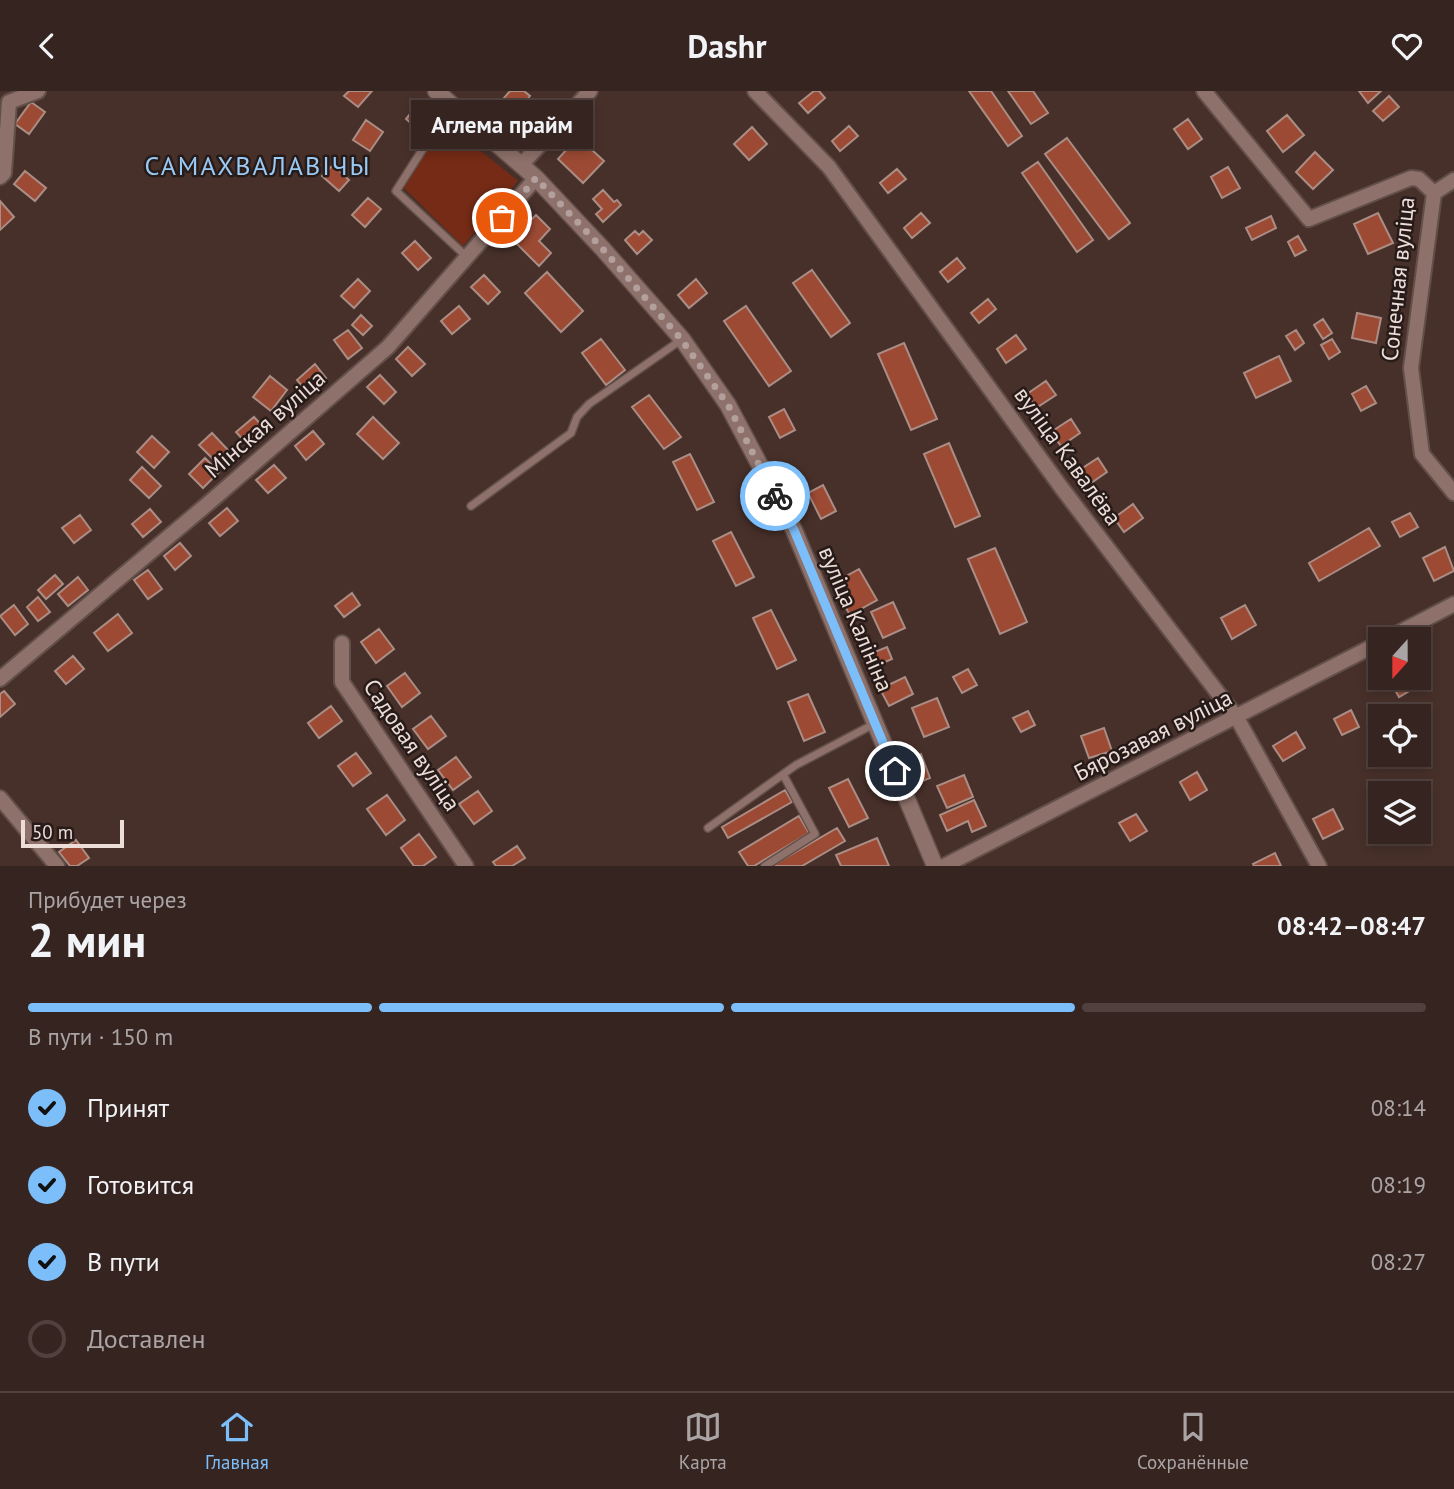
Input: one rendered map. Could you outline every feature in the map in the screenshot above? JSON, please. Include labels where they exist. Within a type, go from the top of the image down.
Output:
[{"type":"street","points":[[0,177],[4,173],[9,102],[38,91]]},
{"type":"street","name":"вуліца Калініна","points":[[436,91],[536,178],[602,248],[681,339],[728,405],[794,530],[935,866]]},
{"type":"street","points":[[521,165],[590,91]]},
{"type":"street","name":"вуліца Кавалёва","points":[[755,91],[829,167],[1061,487],[1237,718],[1319,866]]},
{"type":"street","name":"Сонечная вуліца","points":[[1204,91],[1309,219],[1411,178],[1419,179],[1434,193],[1411,367],[1422,454],[1454,493]]},
{"type":"street","name":"Мінская вуліца","points":[[0,679],[388,347],[536,178]]},
{"type":"street","points":[[1434,193],[1454,180]]},
{"type":"street","points":[[1410,627],[1454,604]]},
{"type":"street","name":"Садовая вуліца","points":[[342,643],[342,681],[466,866]]},
{"type":"street","name":"Бярозавая вуліца","points":[[944,866],[1368,649]]},
{"type":"street","points":[[0,799],[57,866]]},
{"type":"lane","points":[[452,104],[396,191],[467,257]]},
{"type":"lane","points":[[471,506],[571,433],[577,417],[589,404],[681,339]]},
{"type":"lane","points":[[708,828],[796,765],[875,724]]},
{"type":"lane","points":[[765,866],[814,834],[784,776]]},
{"type":"shaded area","points":[[445,122],[518,181],[463,246],[404,188]]},
{"type":"building","points":[[349,91],[372,91],[358,107],[344,96]]},
{"type":"building","points":[[510,91],[524,91],[530,96],[518,111],[503,99]]},
{"type":"building","points":[[814,91],[819,91],[825,98],[808,113],[799,103]]},
{"type":"building","points":[[969,91],[991,91],[1022,136],[1008,146]]},
{"type":"building","points":[[1008,91],[1033,91],[1048,113],[1031,124]]},
{"type":"building","points":[[1359,91],[1381,91],[1368,103]]},
{"type":"building","points":[[1389,96],[1399,107],[1383,121],[1373,111]]},
{"type":"building","points":[[31,102],[45,112],[29,134],[15,124]]},
{"type":"building","points":[[419,103],[436,117],[422,133],[406,119]]},
{"type":"building","points":[[1287,115],[1304,135],[1283,152],[1267,131]]},
{"type":"building","points":[[1188,119],[1202,139],[1188,149],[1174,129]]},
{"type":"building","points":[[366,120],[383,132],[370,151],[353,140]]},
{"type":"building","points":[[849,126],[858,136],[840,151],[832,141]]},
{"type":"building","points":[[752,127],[767,144],[749,160],[734,144]]},
{"type":"building","points":[[578,137],[604,161],[583,183],[558,159]]},
{"type":"building","points":[[1067,138],[1130,223],[1109,239],[1045,154]]},
{"type":"building","points":[[1315,152],[1333,170],[1313,189],[1296,172]]},
{"type":"building","points":[[1038,162],[1093,240],[1077,252],[1022,173]]},
{"type":"building","points":[[333,165],[349,180],[339,191],[322,176]]},
{"type":"building","points":[[1228,167],[1240,188],[1222,198],[1211,177]]},
{"type":"building","points":[[897,169],[906,179],[888,193],[880,183]]},
{"type":"building","points":[[25,171],[46,188],[35,201],[14,184]]},
{"type":"building","points":[[603,190],[614,202],[617,200],[621,205],[603,222],[596,214],[602,209],[593,199]]},
{"type":"building","points":[[368,198],[381,209],[365,227],[352,215]]},
{"type":"building","points":[[0,201],[14,217],[0,230]]},
{"type":"building","points":[[921,213],[930,223],[912,238],[904,228]]},
{"type":"building","points":[[1378,213],[1393,243],[1368,254],[1354,224]]},
{"type":"building","points":[[536,215],[550,229],[539,241],[551,253],[539,266],[512,239]]},
{"type":"building","points":[[1271,216],[1276,228],[1252,240],[1246,228]]},
{"type":"building","points":[[635,231],[639,235],[643,231],[652,240],[637,254],[625,240]]},
{"type":"building","points":[[1298,236],[1306,250],[1295,256],[1288,242]]},
{"type":"building","points":[[415,241],[431,258],[418,270],[402,253]]},
{"type":"building","points":[[957,258],[965,268],[948,282],[940,272]]},
{"type":"building","points":[[812,270],[850,323],[831,337],[793,283]]},
{"type":"building","points":[[547,272],[583,311],[561,332],[525,293]]},
{"type":"building","points":[[484,275],[500,292],[488,304],[471,287]]},
{"type":"building","points":[[358,279],[370,291],[354,308],[341,296]]},
{"type":"building","points":[[696,279],[707,293],[689,308],[678,295]]},
{"type":"building","points":[[988,299],[996,309],[979,323],[971,313]]},
{"type":"building","points":[[459,306],[470,319],[452,334],[441,321]]},
{"type":"building","points":[[746,306],[791,371],[769,386],[724,321]]},
{"type":"building","points":[[1357,313],[1381,318],[1376,343],[1352,338]]},
{"type":"building","points":[[361,315],[372,326],[363,335],[352,325]]},
{"type":"building","points":[[1323,319],[1332,333],[1323,339],[1314,325]]},
{"type":"building","points":[[348,330],[362,348],[348,359],[334,340]]},
{"type":"building","points":[[1296,330],[1304,343],[1295,350],[1286,336]]},
{"type":"building","points":[[1016,335],[1026,349],[1006,363],[997,349]]},
{"type":"building","points":[[601,339],[625,370],[606,385],[582,353]]},
{"type":"building","points":[[1332,339],[1340,352],[1329,359],[1321,345]]},
{"type":"building","points":[[904,343],[937,419],[911,430],[878,354]]},
{"type":"building","points":[[408,347],[425,364],[412,376],[396,359]]},
{"type":"building","points":[[1279,356],[1291,381],[1256,398],[1244,373]]},
{"type":"building","points":[[315,364],[326,378],[308,393],[297,380]]},
{"type":"building","points":[[380,375],[396,392],[384,404],[367,387]]},
{"type":"building","points":[[270,376],[287,390],[271,411],[253,397]]},
{"type":"building","points":[[1046,381],[1056,395],[1036,408],[1027,394]]},
{"type":"building","points":[[1366,386],[1376,403],[1361,411],[1352,394]]},
{"type":"building","points":[[649,395],[681,437],[664,449],[632,407]]},
{"type":"building","points":[[784,409],[795,430],[780,438],[769,417]]},
{"type":"building","points":[[254,417],[266,430],[248,445],[236,432]]},
{"type":"building","points":[[373,417],[399,443],[383,459],[357,434]]},
{"type":"building","points":[[1071,419],[1080,433],[1061,446],[1051,432]]},
{"type":"building","points":[[313,431],[324,444],[306,460],[295,446]]},
{"type":"building","points":[[212,433],[228,450],[216,462],[199,445]]},
{"type":"building","points":[[152,436],[169,452],[154,468],[137,452]]},
{"type":"building","points":[[949,443],[980,516],[955,527],[924,454]]},
{"type":"building","points":[[690,454],[714,502],[697,510],[673,462]]},
{"type":"building","points":[[205,458],[219,472],[203,488],[189,474]]},
{"type":"building","points":[[1098,458],[1107,472],[1088,485],[1078,471]]},
{"type":"building","points":[[274,465],[286,478],[268,493],[256,480]]},
{"type":"building","points":[[142,467],[161,486],[149,498],[130,480]]},
{"type":"building","points":[[823,485],[836,511],[821,519],[808,493]]},
{"type":"building","points":[[1133,504],[1143,518],[1124,532],[1114,518]]},
{"type":"building","points":[[227,508],[238,521],[220,536],[209,523]]},
{"type":"building","points":[[150,509],[161,522],[143,537],[132,524]]},
{"type":"building","points":[[1410,513],[1418,527],[1400,537],[1392,522]]},
{"type":"building","points":[[80,515],[91,530],[74,543],[62,528]]},
{"type":"building","points":[[1369,528],[1380,546],[1319,581],[1309,563]]},
{"type":"building","points":[[731,532],[754,577],[736,586],[713,541]]},
{"type":"building","points":[[180,543],[191,556],[175,570],[164,556]]},
{"type":"building","points":[[1445,547],[1454,571],[1434,581],[1423,558]]},
{"type":"building","points":[[995,548],[1027,622],[1000,634],[968,559]]},
{"type":"building","points":[[859,569],[877,600],[850,615],[832,584]]},
{"type":"building","points":[[148,570],[162,589],[148,599],[134,580]]},
{"type":"building","points":[[55,575],[63,584],[46,599],[38,590]]},
{"type":"building","points":[[78,577],[88,590],[68,606],[58,594]]},
{"type":"building","points":[[352,593],[360,605],[344,617],[335,606]]},
{"type":"building","points":[[38,597],[50,612],[38,621],[27,607]]},
{"type":"building","points":[[893,602],[905,628],[883,638],[871,612]]},
{"type":"building","points":[[14,605],[28,624],[15,635],[0,616]]},
{"type":"building","points":[[1245,605],[1256,625],[1232,639],[1221,618]]},
{"type":"building","points":[[771,610],[796,660],[777,669],[753,618]]},
{"type":"building","points":[[118,614],[132,633],[108,651],[94,633]]},
{"type":"building","points":[[379,629],[394,649],[376,663],[361,642]]},
{"type":"building","points":[[887,647],[892,659],[876,666],[870,654]]},
{"type":"building","points":[[73,656],[84,669],[66,684],[55,671]]},
{"type":"building","points":[[968,669],[977,685],[962,693],[953,677]]},
{"type":"building","points":[[405,673],[420,693],[402,707],[387,686]]},
{"type":"building","points":[[905,677],[913,694],[889,706],[880,689]]},
{"type":"building","points":[[1395,690],[1411,690],[1399,697]]},
{"type":"building","points":[[4,691],[15,704],[0,717],[0,694]]},
{"type":"building","points":[[808,694],[825,732],[804,741],[788,702]]},
{"type":"building","points":[[937,698],[949,727],[924,737],[912,708]]},
{"type":"building","points":[[331,706],[342,721],[319,738],[308,723]]},
{"type":"building","points":[[1351,710],[1359,727],[1342,735],[1334,719]]},
{"type":"building","points":[[1028,711],[1035,725],[1021,732],[1013,718]]},
{"type":"building","points":[[431,716],[446,736],[428,749],[413,729]]},
{"type":"building","points":[[1104,728],[1112,751],[1089,758],[1081,736]]},
{"type":"building","points":[[1296,732],[1305,748],[1283,761],[1273,746]]},
{"type":"building","points":[[356,753],[371,773],[353,786],[338,766]]},
{"type":"building","points":[[921,754],[930,778],[915,784],[906,759]]},
{"type":"building","points":[[456,757],[471,777],[453,790],[438,770]]},
{"type":"building","points":[[1197,772],[1207,790],[1190,800],[1180,782]]},
{"type":"building","points":[[964,775],[973,797],[947,808],[937,786]]},
{"type":"building","points":[[848,779],[868,818],[849,827],[829,788]]},
{"type":"building","points":[[785,790],[792,802],[728,838],[722,827]]},
{"type":"building","points":[[478,791],[492,811],[474,824],[459,804]]},
{"type":"building","points":[[387,795],[405,820],[386,835],[367,809]]},
{"type":"building","points":[[974,800],[986,826],[972,832],[968,821],[947,831],[940,815]]},
{"type":"building","points":[[1333,809],[1343,829],[1323,839],[1313,819]]},
{"type":"building","points":[[1136,814],[1147,831],[1130,841],[1119,823]]},
{"type":"building","points":[[799,816],[809,833],[754,866],[748,866],[739,852]]},
{"type":"building","points":[[837,828],[845,841],[802,866],[776,866],[775,864]]},
{"type":"building","points":[[419,834],[436,857],[423,866],[414,866],[401,848]]},
{"type":"building","points":[[877,838],[889,866],[841,866],[836,855]]},
{"type":"building","points":[[76,840],[89,858],[77,866],[70,866],[59,852]]},
{"type":"building","points":[[517,846],[525,858],[512,866],[496,866],[493,862]]},
{"type":"building","points":[[1275,853],[1281,866],[1254,866],[1253,864]]},
{"type":"way so far","points":[[502,218],[536,178],[602,248],[681,339],[728,405],[775,496]]},
{"type":"place","name":"Аглема прайм","points":[[502,218]]},
{"type":"district","name":"САМАХВАЛАВІЧЫ","points":[[258,166]]},
{"type":"route","points":[[775,496],[794,530],[895,771]]}]
